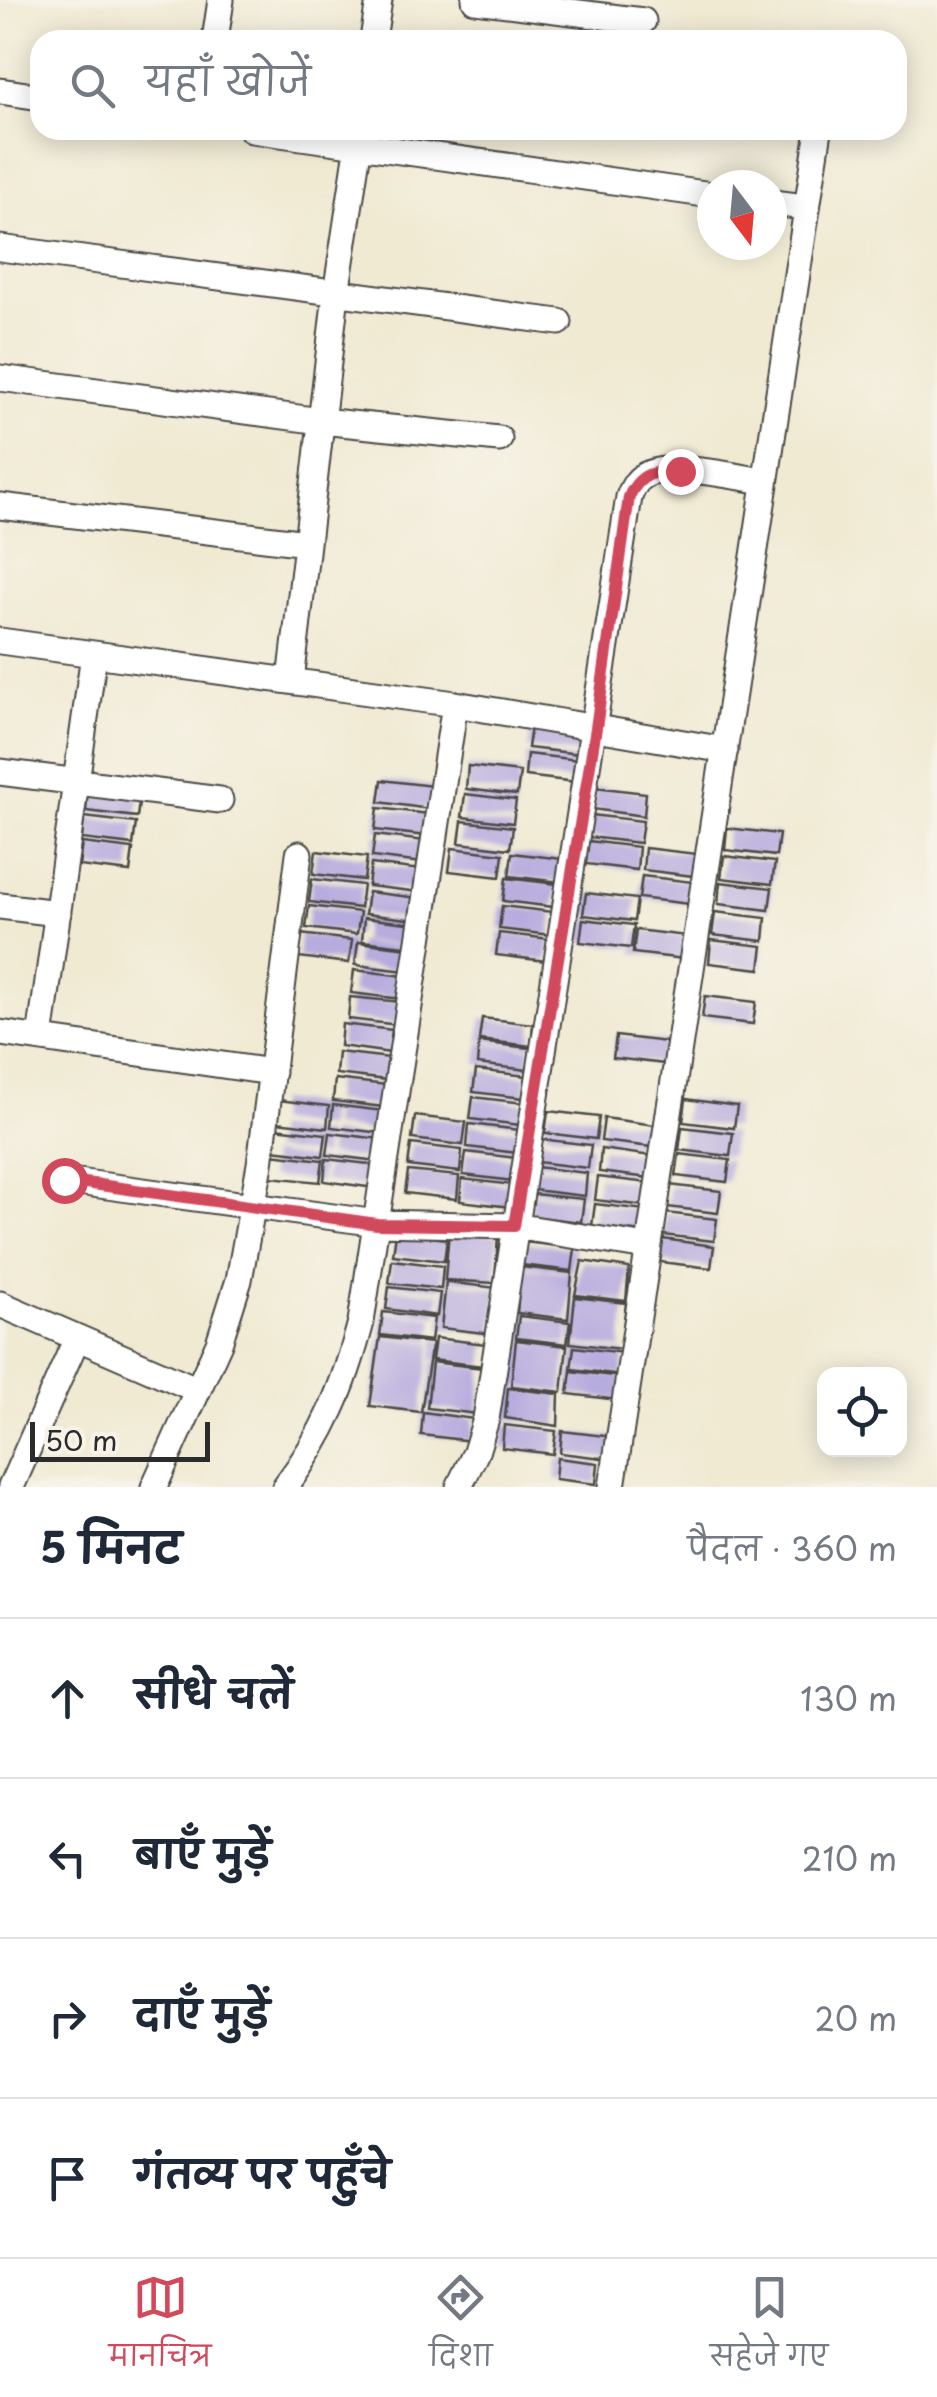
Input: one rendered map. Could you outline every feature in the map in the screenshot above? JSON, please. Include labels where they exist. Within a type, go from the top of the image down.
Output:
[{"type":"street","points":[[216,30],[221,0]]},
{"type":"street","points":[[374,30],[378,0]]},
{"type":"street","points":[[475,0],[643,21]]},
{"type":"street","points":[[0,91],[30,96]]},
{"type":"street","points":[[291,682],[336,294],[360,140]]},
{"type":"street","points":[[372,140],[697,193]]},
{"type":"street","points":[[612,1487],[817,140]]},
{"type":"street","points":[[787,205],[806,208]]},
{"type":"street","points":[[0,248],[559,322]]},
{"type":"street","points":[[0,378],[499,439]]},
{"type":"street","points":[[459,1487],[486,1420],[629,497],[634,484],[651,472],[664,470],[765,481]]},
{"type":"street","points":[[0,506],[307,544]]},
{"type":"street","points":[[0,641],[455,704],[725,750]]},
{"type":"street","points":[[40,1038],[94,654]]},
{"type":"street","points":[[285,1487],[338,1400],[361,1322],[455,704]]},
{"type":"street","points":[[0,772],[220,800]]},
{"type":"street","points":[[154,1487],[230,1316],[254,1206],[299,854]]},
{"type":"street","points":[[0,906],[58,913]]},
{"type":"street","points":[[0,1033],[272,1072]]},
{"type":"street","points":[[64,1180],[377,1224],[514,1226],[646,1248]]},
{"type":"street","points":[[0,1304],[198,1390]]},
{"type":"street","points":[[11,1487],[77,1338]]},
{"type":"building","points":[[531,726],[582,732],[580,754],[528,748]]},
{"type":"building","points":[[527,754],[579,760],[576,782],[525,776]]},
{"type":"building","points":[[468,766],[520,772],[517,795],[466,789]]},
{"type":"building","points":[[382,780],[433,786],[430,809],[379,802]]},
{"type":"building","points":[[595,787],[646,793],[644,816],[592,809]]},
{"type":"building","points":[[88,789],[140,795],[137,817],[86,811]]},
{"type":"building","points":[[465,794],[516,800],[513,823],[462,817]]},
{"type":"building","points":[[378,808],[429,814],[427,836],[375,830]]},
{"type":"building","points":[[591,815],[643,821],[640,843],[589,837]]},
{"type":"building","points":[[84,817],[136,823],[133,845],[82,839]]},
{"type":"building","points":[[462,821],[513,827],[510,849],[459,843]]},
{"type":"building","points":[[727,828],[779,834],[776,856],[725,850]]},
{"type":"building","points":[[375,835],[426,841],[423,863],[372,857]]},
{"type":"building","points":[[588,841],[639,847],[637,870],[586,864]]},
{"type":"building","points":[[82,843],[133,849],[130,872],[79,866]]},
{"type":"building","points":[[452,848],[503,854],[500,877],[449,871]]},
{"type":"building","points":[[645,848],[697,854],[694,876],[643,870]]},
{"type":"building","points":[[316,851],[367,857],[364,880],[313,874]]},
{"type":"building","points":[[512,853],[563,859],[560,882],[509,876]]},
{"type":"building","points":[[724,856],[775,862],[772,884],[721,878]]},
{"type":"building","points":[[371,864],[422,870],[420,892],[368,886]]},
{"type":"building","points":[[642,876],[693,882],[690,904],[639,898]]},
{"type":"building","points":[[506,878],[557,884],[554,907],[503,901]]},
{"type":"building","points":[[312,879],[363,885],[360,908],[309,902]]},
{"type":"building","points":[[720,882],[772,888],[769,910],[718,904]]},
{"type":"building","points":[[368,892],[419,898],[416,920],[365,914]]},
{"type":"building","points":[[586,893],[637,899],[634,921],[583,915]]},
{"type":"building","points":[[309,906],[360,912],[357,934],[306,928]]},
{"type":"building","points":[[502,906],[553,912],[551,935],[499,929]]},
{"type":"building","points":[[715,912],[766,918],[764,941],[712,935]]},
{"type":"building","points":[[364,918],[416,924],[413,947],[362,941]]},
{"type":"building","points":[[583,919],[634,925],[631,948],[580,942]]},
{"type":"building","points":[[636,930],[687,936],[685,959],[633,953]]},
{"type":"building","points":[[499,933],[550,939],[547,961],[496,955]]},
{"type":"building","points":[[300,934],[352,940],[349,963],[298,957]]},
{"type":"building","points":[[711,940],[763,946],[760,969],[709,963]]},
{"type":"building","points":[[358,942],[409,948],[406,971],[355,965]]},
{"type":"building","points":[[354,970],[405,976],[402,999],[351,993]]},
{"type":"building","points":[[705,996],[756,1002],[753,1024],[702,1018]]},
{"type":"building","points":[[350,997],[402,1002],[399,1025],[348,1019]]},
{"type":"building","points":[[482,1018],[533,1024],[531,1046],[479,1040]]},
{"type":"building","points":[[342,1024],[393,1030],[391,1053],[340,1046]]},
{"type":"building","points":[[616,1036],[667,1042],[665,1064],[613,1058]]},
{"type":"building","points":[[479,1042],[530,1048],[528,1070],[477,1064]]},
{"type":"building","points":[[338,1052],[390,1058],[387,1080],[336,1074]]},
{"type":"building","points":[[476,1070],[527,1076],[524,1098],[473,1092]]},
{"type":"building","points":[[335,1079],[387,1085],[384,1107],[333,1101]]},
{"type":"building","points":[[473,1097],[524,1103],[521,1125],[470,1119]]},
{"type":"building","points":[[686,1099],[737,1106],[734,1128],[683,1122]]},
{"type":"building","points":[[278,1100],[329,1106],[327,1128],[276,1122]]},
{"type":"building","points":[[333,1105],[384,1111],[382,1133],[331,1127]]},
{"type":"building","points":[[548,1111],[599,1117],[596,1139],[545,1133]]},
{"type":"building","points":[[415,1116],[466,1122],[463,1145],[412,1139]]},
{"type":"building","points":[[604,1118],[655,1125],[652,1147],[601,1141]]},
{"type":"building","points":[[469,1124],[520,1130],[518,1153],[467,1147]]},
{"type":"building","points":[[682,1127],[733,1133],[730,1156],[679,1150]]},
{"type":"building","points":[[275,1128],[326,1134],[323,1156],[272,1150]]},
{"type":"building","points":[[330,1133],[381,1139],[378,1161],[327,1155]]},
{"type":"building","points":[[540,1139],[591,1145],[588,1168],[537,1162]]},
{"type":"building","points":[[411,1144],[462,1150],[460,1172],[408,1166]]},
{"type":"building","points":[[601,1149],[652,1156],[650,1178],[599,1172]]},
{"type":"building","points":[[466,1152],[517,1158],[514,1181],[463,1175]]},
{"type":"building","points":[[271,1154],[323,1160],[320,1182],[269,1177]]},
{"type":"building","points":[[679,1154],[730,1160],[727,1182],[676,1176]]},
{"type":"building","points":[[326,1159],[378,1165],[375,1188],[324,1181]]},
{"type":"building","points":[[536,1167],[587,1173],[585,1196],[533,1190]]},
{"type":"building","points":[[408,1171],[459,1176],[457,1199],[405,1193]]},
{"type":"building","points":[[598,1177],[649,1183],[646,1206],[595,1200]]},
{"type":"building","points":[[462,1179],[514,1185],[511,1207],[460,1201]]},
{"type":"building","points":[[669,1185],[721,1191],[718,1213],[667,1207]]},
{"type":"building","points":[[533,1194],[584,1199],[581,1222],[530,1216]]},
{"type":"building","points":[[595,1204],[646,1210],[643,1232],[592,1226]]},
{"type":"building","points":[[666,1213],[717,1219],[714,1241],[663,1235]]},
{"type":"building","points":[[449,1231],[498,1235],[495,1283],[445,1280]]},
{"type":"building","points":[[396,1233],[447,1239],[444,1261],[393,1255]]},
{"type":"building","points":[[663,1239],[714,1246],[711,1268],[660,1262]]},
{"type":"building","points":[[524,1242],[575,1248],[572,1271],[521,1265]]},
{"type":"building","points":[[392,1260],[443,1266],[441,1289],[389,1283]]},
{"type":"building","points":[[582,1261],[629,1268],[626,1301],[575,1295]]},
{"type":"building","points":[[521,1267],[572,1273],[568,1319],[517,1313]]},
{"type":"building","points":[[446,1282],[497,1288],[493,1334],[441,1328]]},
{"type":"building","points":[[389,1287],[440,1293],[437,1316],[386,1309]]},
{"type":"building","points":[[575,1297],[626,1303],[621,1349],[570,1343]]},
{"type":"building","points":[[383,1312],[434,1318],[431,1341],[380,1335]]},
{"type":"building","points":[[519,1316],[570,1322],[567,1344],[516,1338]]},
{"type":"building","points":[[380,1337],[432,1343],[421,1412],[370,1406]]},
{"type":"building","points":[[435,1338],[486,1344],[483,1366],[432,1360]]},
{"type":"building","points":[[516,1340],[567,1346],[562,1392],[511,1386]]},
{"type":"building","points":[[574,1347],[625,1353],[622,1375],[571,1369]]},
{"type":"building","points":[[432,1362],[483,1368],[478,1414],[427,1408]]},
{"type":"building","points":[[571,1371],[622,1377],[619,1400],[568,1394]]},
{"type":"building","points":[[508,1388],[559,1394],[558,1426],[505,1418]]},
{"type":"building","points":[[423,1412],[474,1419],[472,1441],[421,1435]]},
{"type":"building","points":[[504,1425],[556,1431],[553,1454],[502,1448]]},
{"type":"building","points":[[562,1431],[614,1437],[611,1459],[560,1453]]},
{"type":"building","points":[[557,1458],[598,1463],[596,1484],[555,1479]]},
{"type":"route","points":[[64,1180],[377,1224],[514,1226],[596,728],[629,497],[634,484],[651,472],[680,471]]}]
